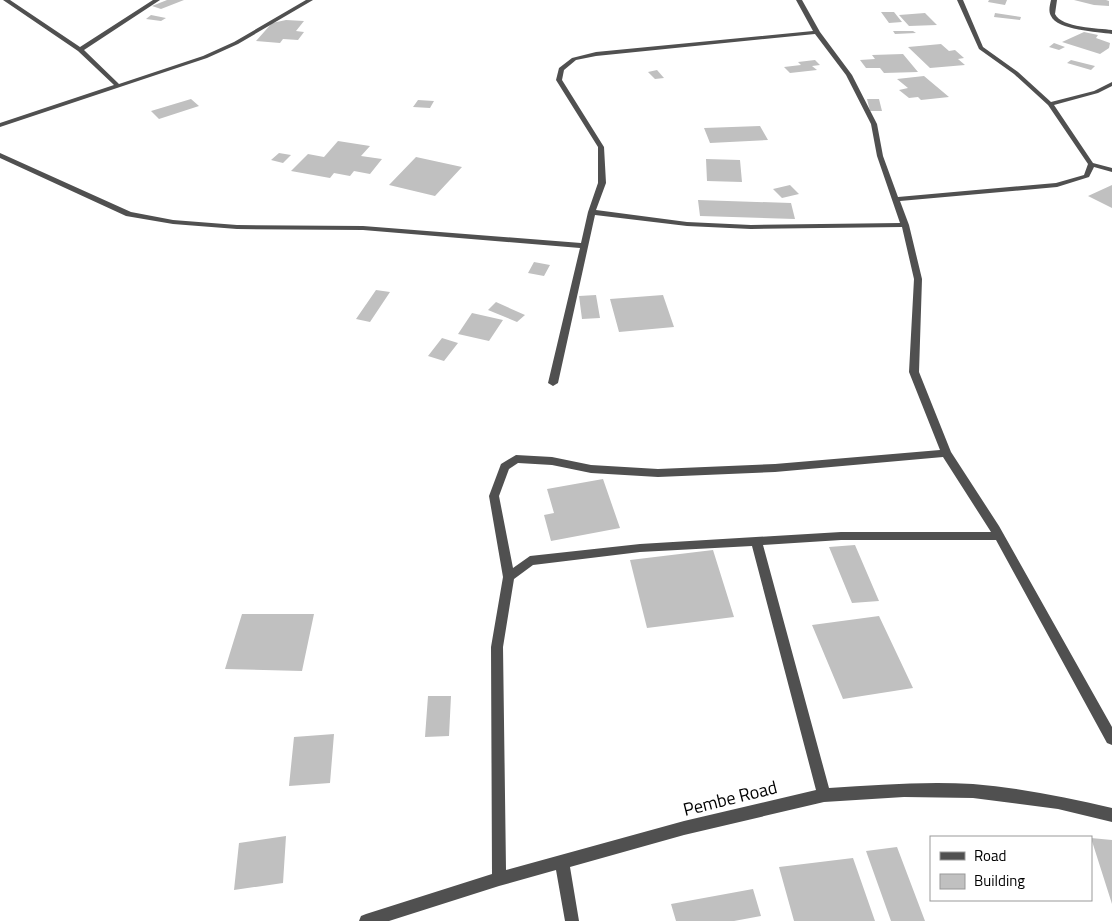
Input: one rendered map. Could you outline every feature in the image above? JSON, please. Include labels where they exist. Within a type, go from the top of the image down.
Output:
[{"type":"street","points":[[6,0],[80,50],[117,85]]},
{"type":"street","points":[[80,50],[157,0]]},
{"type":"street","points":[[0,125],[213,53],[236,43],[310,0]]},
{"type":"street","points":[[799,0],[817,32],[849,75],[874,124],[880,156],[905,225],[918,278],[914,372],[946,452],[999,536],[1112,739]]},
{"type":"street","points":[[960,0],[981,48],[1016,72],[1050,104],[1091,164],[1112,170]]},
{"type":"street","points":[[1054,0],[1052,11],[1054,18],[1059,22],[1112,32]]},
{"type":"street","points":[[553,384],[592,212],[602,183],[602,147],[560,80],[561,68],[574,59],[596,54],[817,32]]},
{"type":"street","points":[[1050,104],[1096,92],[1112,84]]},
{"type":"street","points":[[0,155],[129,214],[173,222],[237,227],[363,228],[585,246]]},
{"type":"street","points":[[896,198],[1057,185],[1086,176],[1091,164]]},
{"type":"street","points":[[592,212],[687,224],[751,227],[905,225]]},
{"type":"street","points":[[499,879],[497,647],[509,577],[494,496],[505,467],[516,459],[552,461],[591,469],[658,473],[775,468],[946,452]]},
{"type":"street","points":[[509,577],[530,561],[640,548],[841,536],[999,536]]},
{"type":"street","points":[[756,541],[824,795]]},
{"type":"street","name":"Pembe Road","points":[[366,921],[499,879],[684,828],[824,795],[904,790],[973,791],[1058,802],[1112,814]]},
{"type":"street","points":[[562,862],[572,921]]},
{"type":"building","points":[[167,0],[184,0],[161,9],[152,6]]},
{"type":"building","points":[[989,0],[1007,0],[1005,5],[988,2]]},
{"type":"building","points":[[1074,0],[1106,0],[1109,1],[1109,6],[1094,5]]},
{"type":"building","points":[[881,12],[894,12],[902,22],[889,23]]},
{"type":"building","points":[[925,13],[937,25],[909,26],[899,15]]},
{"type":"building","points":[[995,13],[1021,17],[1020,20],[994,17]]},
{"type":"building","points":[[151,15],[166,18],[161,21],[146,19]]},
{"type":"building","points":[[286,20],[304,21],[296,31],[304,32],[298,40],[283,39],[280,43],[256,41],[272,23]]},
{"type":"building","points":[[893,31],[913,31],[916,33],[895,34]]},
{"type":"building","points":[[1084,32],[1098,35],[1096,38],[1110,43],[1109,48],[1100,54],[1062,42]]},
{"type":"building","points":[[1054,43],[1065,47],[1059,50],[1049,47]]},
{"type":"building","points":[[941,44],[949,51],[955,50],[964,58],[958,59],[965,65],[930,68],[908,47]]},
{"type":"building","points":[[903,54],[918,72],[884,73],[880,68],[866,68],[860,60],[875,59],[872,55]]},
{"type":"building","points":[[815,60],[820,65],[812,66],[817,70],[790,73],[784,67],[801,65],[798,62]]},
{"type":"building","points":[[1071,60],[1095,66],[1091,70],[1067,63]]},
{"type":"building","points":[[657,70],[664,78],[655,79],[648,72]]},
{"type":"building","points":[[924,76],[949,97],[921,100],[918,97],[909,98],[899,90],[908,88],[897,79]]},
{"type":"building","points":[[191,99],[199,106],[159,119],[151,111]]},
{"type":"building","points":[[867,99],[879,99],[882,111],[870,111]]},
{"type":"building","points":[[418,100],[434,101],[430,108],[413,107]]},
{"type":"building","points":[[760,126],[768,140],[710,143],[704,128]]},
{"type":"building","points":[[338,141],[370,146],[361,156],[382,159],[370,174],[354,171],[350,176],[334,173],[330,178],[291,171],[308,154],[324,157]]},
{"type":"building","points":[[279,153],[291,155],[283,163],[271,160]]},
{"type":"building","points":[[416,157],[462,167],[435,196],[389,185]]},
{"type":"building","points":[[706,159],[740,160],[742,182],[707,181]]},
{"type":"building","points":[[790,185],[799,194],[782,198],[773,189]]},
{"type":"building","points":[[1112,185],[1112,208],[1088,196]]},
{"type":"building","points":[[698,200],[791,203],[795,219],[700,216]]},
{"type":"building","points":[[534,262],[550,265],[544,276],[528,273]]},
{"type":"building","points":[[376,290],[390,292],[370,322],[356,319]]},
{"type":"building","points":[[596,295],[600,318],[582,319],[579,296]]},
{"type":"building","points":[[663,295],[674,327],[619,332],[610,299]]},
{"type":"building","points":[[496,302],[525,315],[517,322],[488,310]]},
{"type":"building","points":[[472,313],[503,320],[489,341],[458,334]]},
{"type":"building","points":[[442,338],[458,343],[444,361],[428,356]]},
{"type":"building","points":[[603,479],[620,528],[551,541],[544,515],[554,513],[547,489]]},
{"type":"building","points":[[855,545],[879,601],[852,603],[829,547]]},
{"type":"building","points":[[713,550],[734,617],[647,628],[630,560]]},
{"type":"building","points":[[242,614],[314,614],[302,671],[225,669]]},
{"type":"building","points":[[879,616],[913,688],[843,699],[812,625]]},
{"type":"building","points":[[428,696],[451,696],[449,736],[425,737]]},
{"type":"building","points":[[334,734],[330,783],[289,786],[294,737]]},
{"type":"building","points":[[286,836],[283,883],[234,890],[239,843]]},
{"type":"building","points":[[1092,838],[1112,840],[1112,904],[1092,841]]},
{"type":"building","points":[[897,847],[925,921],[891,921],[866,851]]},
{"type":"building","points":[[853,858],[875,921],[794,921],[779,867]]},
{"type":"building","points":[[753,889],[761,916],[734,921],[676,921],[671,904]]}]
